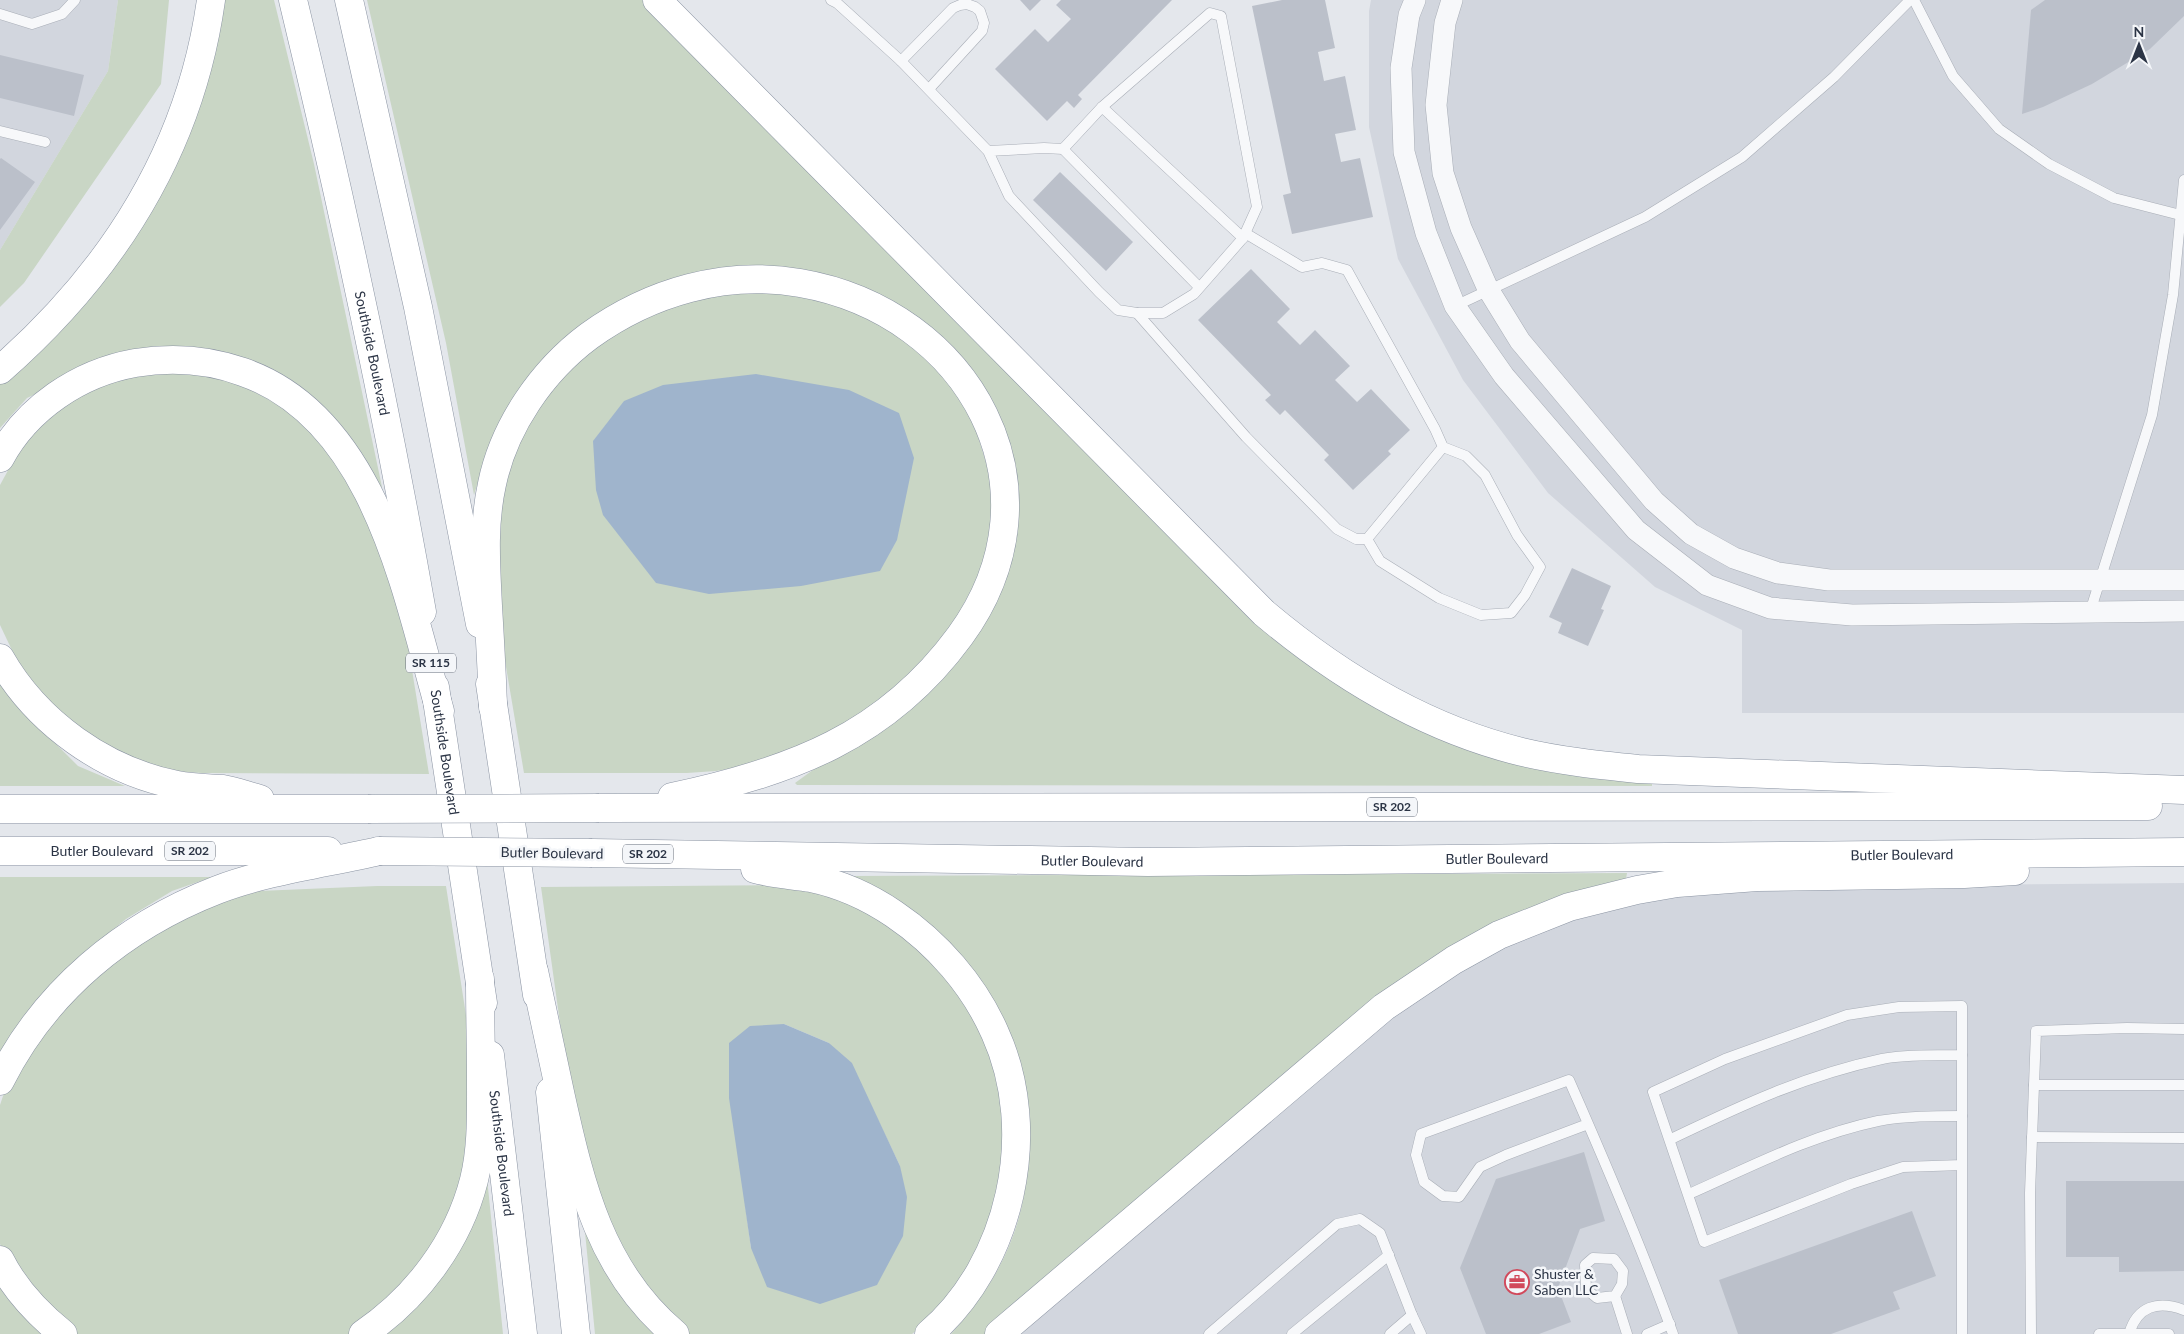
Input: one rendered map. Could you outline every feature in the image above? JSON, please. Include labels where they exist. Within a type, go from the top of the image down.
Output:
[{"type":"highway","points":[[0,370],[50,324],[76,295],[117,243],[141,205],[159,171],[188,101],[207,29],[211,0]]},
{"type":"highway","name":"Southside Boulevard","points":[[293,0],[342,209],[377,374],[440,710],[480,978],[523,1334]]},
{"type":"highway","points":[[349,0],[422,325],[471,573],[494,707],[534,971],[563,1203],[576,1334]]},
{"type":"highway","points":[[657,0],[1264,613],[1317,656],[1347,677],[1384,698],[1417,714],[1487,742],[1521,752],[1597,765],[1638,769],[2184,790]]},
{"type":"highway","points":[[494,707],[486,561],[487,510],[492,483],[498,461],[519,415],[545,378],[580,344],[620,316],[666,295],[692,286],[743,279],[771,280],[814,286],[849,296],[899,323],[921,338],[941,356],[962,378],[988,421],[997,445],[1005,492],[1004,527],[994,571],[983,599],[969,624],[919,683],[897,703],[847,738],[822,752],[794,764],[736,782],[660,799],[599,808]]},
{"type":"highway","points":[[0,458],[17,432],[46,403],[82,381],[120,366],[165,359],[201,361],[230,368],[273,385],[315,417],[333,438],[364,486],[377,512],[401,577],[440,710]]},
{"type":"highway","points":[[0,658],[16,684],[44,715],[80,744],[101,756],[147,778],[179,786],[225,790],[295,809]]},
{"type":"highway","name":"SR 202","points":[[0,809],[2184,806]]},
{"type":"highway","name":"Butler Boulevard","points":[[0,851],[592,853],[1148,862],[2180,852]]},
{"type":"highway","points":[[0,1080],[28,1032],[52,1004],[89,966],[146,924],[218,890],[256,878],[379,851]]},
{"type":"highway","points":[[999,1334],[1384,1007],[1454,960],[1522,925],[1569,907],[1601,898],[1677,884],[1757,877],[1982,873],[2078,866],[2180,852]]},
{"type":"highway","points":[[705,855],[760,870],[812,878],[840,886],[867,898],[894,914],[936,948],[954,968],[970,990],[996,1034],[1004,1059],[1014,1113],[1016,1138],[1014,1166],[1008,1199],[997,1238],[986,1262],[958,1305],[928,1334]]},
{"type":"highway","points":[[534,971],[571,1141],[590,1210],[617,1267],[631,1288],[675,1334]]},
{"type":"highway","points":[[363,1334],[398,1306],[436,1263],[464,1210],[475,1179],[480,1146],[481,1106],[480,978]]},
{"type":"highway","points":[[0,1260],[8,1276],[27,1301],[64,1334]]},
{"type":"street","points":[[1415,0],[1409,15],[1402,68],[1404,152],[1426,232],[1456,306],[1504,376],[1636,530],[1707,585],[1770,608],[1852,615],[2184,611]]},
{"type":"street","points":[[1452,0],[1445,23],[1436,105],[1443,173],[1461,228],[1488,289],[1520,341],[1654,501],[1690,534],[1734,558],[1778,573],[1830,580],[2184,580]]},
{"type":"lane","points":[[0,14],[32,24],[62,14],[75,0]]},
{"type":"lane","points":[[1456,306],[1488,289],[1645,217],[1742,157],[1834,77],[1910,0]]},
{"type":"lane","points":[[1914,0],[1953,76],[1999,129],[2049,164],[2114,198],[2182,215]]},
{"type":"lane","points":[[835,1],[901,61],[988,151],[1009,196],[1112,304],[1118,310],[1137,313],[1164,313],[1194,294],[1244,236],[1257,207],[1221,16],[1210,13],[1102,107],[1063,150]]},
{"type":"lane","points":[[901,61],[953,8],[967,4],[975,6],[980,11],[984,23],[982,31],[929,89]]},
{"type":"lane","points":[[1102,107],[1244,236],[1302,267],[1322,263],[1347,270],[1435,429],[1443,448],[1466,456],[1484,475],[1517,534],[1540,567],[1525,595],[1511,613],[1481,615],[1439,598],[1380,561],[1367,540]]},
{"type":"lane","points":[[0,131],[46,142]]},
{"type":"lane","points":[[988,151],[1044,148],[1063,150],[1199,287]]},
{"type":"lane","points":[[2090,612],[2152,415],[2180,273],[2184,180]]},
{"type":"lane","points":[[1137,313],[1246,437],[1337,529],[1356,539],[1367,540]]},
{"type":"lane","points":[[1367,540],[1443,448]]},
{"type":"lane","points":[[1962,1165],[1903,1167],[1851,1184],[1704,1242],[1671,1139],[1653,1092],[1734,1055],[1847,1015],[1900,1007],[1962,1006],[1962,1055],[1962,1116],[1962,1165],[1962,1334]]},
{"type":"lane","points":[[2031,1334],[2030,1193],[2036,1031],[2126,1028],[2184,1029]]},
{"type":"lane","points":[[1671,1139],[1776,1090],[1816,1077],[1884,1059],[1962,1055]]},
{"type":"lane","points":[[1588,1124],[1506,1155],[1480,1167],[1460,1196],[1443,1196],[1424,1182],[1416,1155],[1421,1134],[1569,1080],[1588,1124],[1652,1276],[1671,1329],[1647,1334]]},
{"type":"lane","points":[[2034,1085],[2184,1085]]},
{"type":"lane","points":[[1689,1194],[1802,1144],[1841,1131],[1878,1121],[1915,1117],[1962,1116]]},
{"type":"lane","points":[[2032,1137],[2184,1138]]},
{"type":"lane","points":[[1209,1334],[1337,1224],[1360,1219],[1380,1233],[1412,1316],[1421,1334]]},
{"type":"lane","points":[[1292,1334],[1389,1255]]},
{"type":"lane","points":[[1615,1296],[1597,1298],[1586,1289],[1585,1266],[1593,1258],[1614,1259],[1624,1271],[1622,1284],[1615,1296],[1627,1334]]},
{"type":"lane","points":[[2129,1334],[2133,1320],[2141,1312],[2152,1308],[2172,1306],[2184,1310]]},
{"type":"lane","points":[[1390,1334],[1412,1316]]},
{"type":"lane","points":[[2099,1334],[2169,1334]]},
{"type":"shaded area","points":[[0,0],[118,0],[108,71],[0,250]]},
{"type":"shaded area","points":[[1371,0],[2184,0],[2184,713],[1742,713],[1742,630],[1655,587],[1548,493],[1463,380],[1398,259],[1369,127],[1369,11]]},
{"type":"shaded area","points":[[2184,883],[2184,1334],[1011,1334],[1379,1022],[1463,963],[1611,902],[1717,887]]},
{"type":"green space","points":[[118,0],[169,0],[161,84],[24,283],[0,307],[0,250],[108,71]]},
{"type":"green space","points":[[218,0],[274,0],[314,164],[382,487],[378,487],[228,357],[53,386],[27,398],[0,428],[0,379],[128,236]]},
{"type":"green space","points":[[367,0],[642,0],[812,171],[1349,686],[1652,780],[1652,786],[797,785],[795,783],[883,719],[1000,566],[983,399],[836,286],[629,301],[486,456],[474,495],[446,343]]},
{"type":"green space","points":[[785,289],[870,316],[932,360],[969,407],[996,495],[982,570],[953,624],[908,677],[857,720],[760,764],[716,771],[687,773],[524,773],[496,608],[493,538],[518,433],[579,352],[678,298]]},
{"type":"green space","points":[[166,367],[228,377],[298,416],[354,484],[404,621],[429,774],[202,773],[172,771],[143,763],[114,750],[68,719],[41,693],[19,665],[0,625],[0,485],[23,443],[49,413],[97,383]]},
{"type":"green space","points":[[0,683],[13,701],[78,766],[125,786],[0,786]]},
{"type":"green space","points":[[1627,873],[1626,879],[1499,926],[988,1334],[951,1334],[988,1287],[1012,1238],[1020,1212],[1026,1185],[1028,1156],[1027,1103],[1023,1075],[1009,1035],[850,876]]},
{"type":"green space","points":[[0,877],[212,877],[172,891],[126,919],[82,955],[0,1062]]},
{"type":"green space","points":[[787,885],[841,897],[903,935],[947,978],[983,1035],[999,1082],[1005,1142],[997,1201],[976,1258],[936,1314],[912,1334],[687,1334],[681,1330],[616,1246],[573,1116],[541,887]],"holes":[[[784,1024],[829,1043],[879,1122],[900,1166],[751,1248],[745,1204]]]},
{"type":"green space","points":[[377,886],[446,886],[472,1054],[471,1140],[455,1207],[417,1274],[354,1334],[76,1334],[10,1264],[0,1244],[0,1105],[7,1084],[31,1044],[119,953],[208,906],[259,891]]},
{"type":"green space","points":[[487,1178],[503,1334],[381,1334]]},
{"type":"green space","points":[[585,1232],[589,1239],[662,1334],[595,1334]]},
{"type":"green space","points":[[0,1277],[50,1334],[0,1334]]},
{"type":"water","points":[[756,374],[849,390],[899,413],[914,458],[897,540],[880,571],[801,586],[709,594],[656,583],[603,515],[596,490],[593,441],[624,401],[663,385]]},
{"type":"water","points":[[784,1024],[829,1043],[852,1063],[900,1166],[907,1197],[903,1236],[877,1285],[820,1304],[767,1287],[751,1248],[729,1098],[729,1043],[750,1026]]},
{"type":"building","points":[[1020,0],[1041,0],[1030,11]]},
{"type":"building","points":[[1061,0],[1172,0],[1078,95],[1082,99],[1074,108],[1067,101],[1047,121],[995,69],[1035,29],[1048,42],[1071,19],[1056,5]]},
{"type":"building","points":[[1282,0],[1325,0],[1335,48],[1318,52],[1324,81],[1345,76],[1356,130],[1335,134],[1341,162],[1360,158],[1373,217],[1292,234],[1283,195],[1291,193],[1252,6]]},
{"type":"building","points":[[2045,0],[2184,0],[2184,16],[2150,49],[2092,84],[2043,107],[2022,114],[2031,10]]},
{"type":"building","points":[[0,55],[84,75],[74,116],[0,98]]},
{"type":"building","points":[[0,159],[35,182],[0,230]]},
{"type":"building","points":[[1060,172],[1133,242],[1106,271],[1033,200]]},
{"type":"building","points":[[1251,269],[1290,309],[1277,322],[1300,345],[1315,330],[1350,366],[1335,380],[1357,402],[1371,389],[1410,430],[1388,451],[1391,454],[1353,490],[1324,460],[1329,455],[1285,410],[1280,415],[1265,400],[1271,395],[1198,320]]},
{"type":"building","points":[[1572,568],[1611,586],[1601,609],[1604,610],[1588,646],[1558,633],[1562,623],[1549,617]]},
{"type":"building","points":[[1584,1152],[1605,1221],[1580,1229],[1558,1288],[1571,1322],[1539,1334],[1486,1334],[1460,1268],[1496,1179]]},
{"type":"building","points":[[2066,1181],[2184,1181],[2184,1271],[2119,1272],[2119,1257],[2066,1257]]},
{"type":"building","points":[[1912,1211],[1936,1276],[1893,1292],[1900,1309],[1831,1334],[1738,1334],[1719,1280]]},
{"type":"place","name":"Shuster & Saben LLC","points":[[1517,1282]]}]
